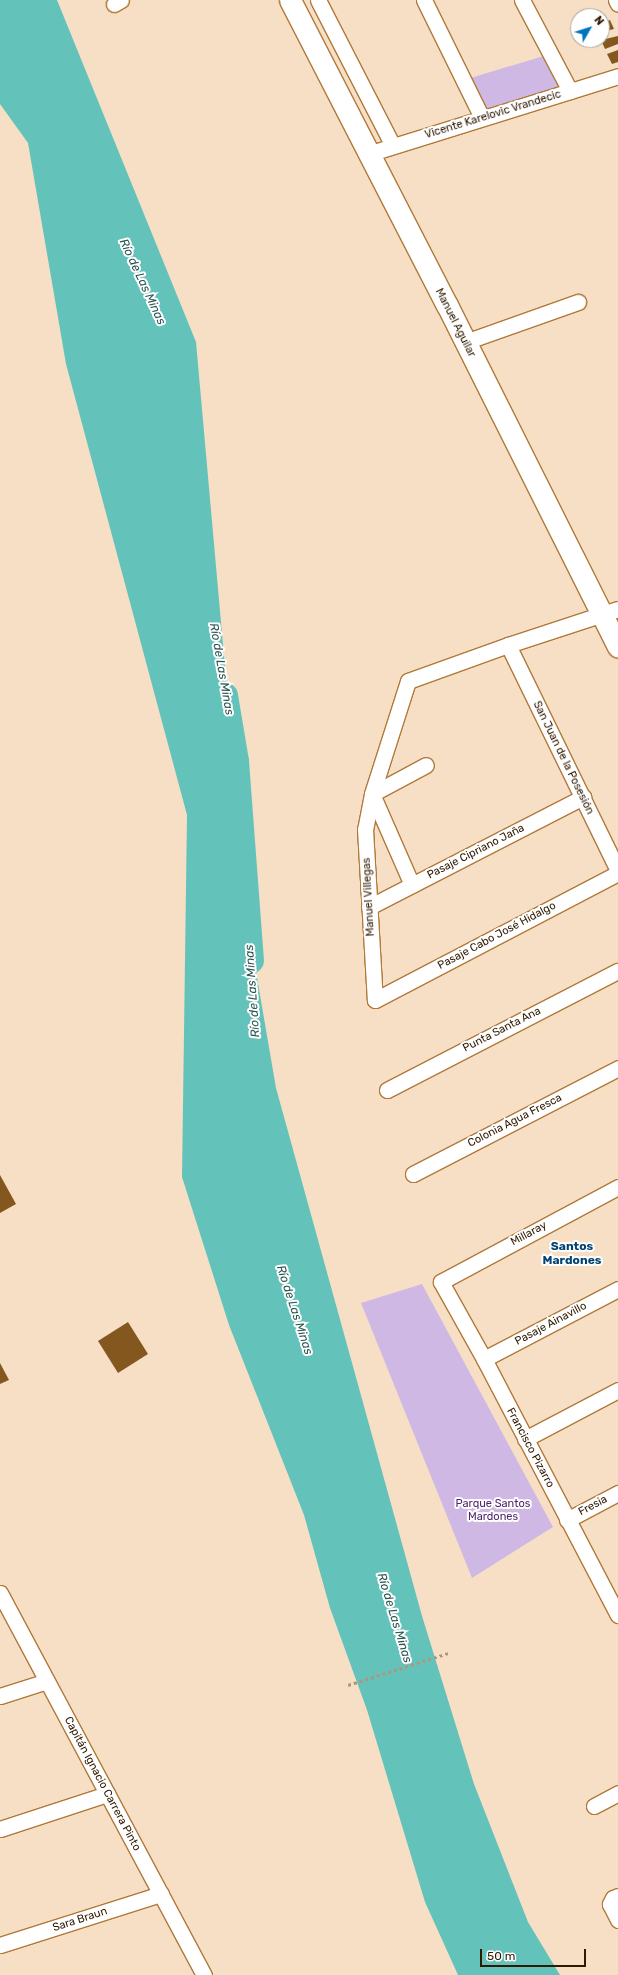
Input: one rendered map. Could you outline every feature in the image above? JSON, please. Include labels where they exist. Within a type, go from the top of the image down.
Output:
[{"type":"street","name":"Manuel Aguilar","points":[[290,0],[465,342],[610,612],[618,647]]},
{"type":"street","points":[[318,0],[392,146]]},
{"type":"street","points":[[424,0],[482,118]]},
{"type":"street","points":[[522,0],[570,91]]},
{"type":"street","points":[[616,0],[618,4]]},
{"type":"street","name":"Vicente Karelovic Vrandecic","points":[[368,154],[618,76]]},
{"type":"street","points":[[465,342],[578,302]]},
{"type":"street","points":[[508,645],[610,612]]},
{"type":"street","name":"Manuel Villegas","points":[[375,1000],[368,907],[366,829],[372,794],[408,681],[508,645]]},
{"type":"street","name":"San Juan de la Posesión","points":[[508,645],[583,797],[618,872]]},
{"type":"street","points":[[412,885],[372,794],[426,765]]},
{"type":"street","name":"Pasaje Cipriano Jaña","points":[[368,907],[583,797]]},
{"type":"street","name":"Pasaje Cabo José Hidalgo","points":[[375,1000],[618,872]]},
{"type":"street","name":"Punta Santa Ana","points":[[387,1090],[618,972]]},
{"type":"street","name":"Colonia Agua Fresca","points":[[413,1174],[618,1068]]},
{"type":"street","name":"Millaray","points":[[441,1282],[618,1187]]},
{"type":"street","name":"Francisco Pizarro","points":[[441,1282],[484,1359],[567,1520],[614,1598],[618,1615]]},
{"type":"street","name":"Pasaje Ainavillo","points":[[484,1359],[618,1289]]},
{"type":"street","points":[[525,1439],[618,1390]]},
{"type":"street","name":"Fresia","points":[[567,1520],[618,1493]]},
{"type":"street","name":"Capitán Ignacio Carrera Pinto","points":[[0,1593],[204,1975]]},
{"type":"street","points":[[0,1696],[47,1680]]},
{"type":"street","points":[[0,1829],[107,1794]]},
{"type":"street","points":[[594,1806],[618,1794]]},
{"type":"street","name":"Sara Braun","points":[[0,1945],[161,1894]]},
{"type":"street","points":[[615,1897],[610,1904],[618,1920]]},
{"type":"path","points":[[348,1685],[448,1653]]},
{"type":"green space","points":[[547,55],[565,89],[484,114],[467,79]]},
{"type":"green space","name":"Parque Santos Mardones","points":[[422,1284],[553,1527],[472,1578],[361,1303]]},
{"type":"water","points":[[0,0],[57,0],[196,342],[248,925],[276,1088],[422,1616],[474,1784],[528,1922],[560,1975],[458,1975],[425,1902],[367,1710],[330,1608],[304,1515],[229,1325],[182,1177],[187,815],[66,364],[28,143],[0,104]]},
{"type":"building","points":[[610,20],[614,29],[610,30]]},
{"type":"building","points":[[618,36],[618,44],[610,47],[610,38]]},
{"type":"building","points":[[618,50],[618,62],[612,64],[607,54]]},
{"type":"building","points":[[0,1175],[16,1204],[0,1213]]},
{"type":"building","points":[[128,1322],[148,1354],[118,1373],[98,1341]]},
{"type":"building","points":[[0,1363],[9,1380],[0,1384]]},
{"type":"waterway","name":"Río de Las Minas","points":[[225,695],[236,761],[251,960]]},
{"type":"district","name":"Santos Mardones","points":[[572,1254]]}]
